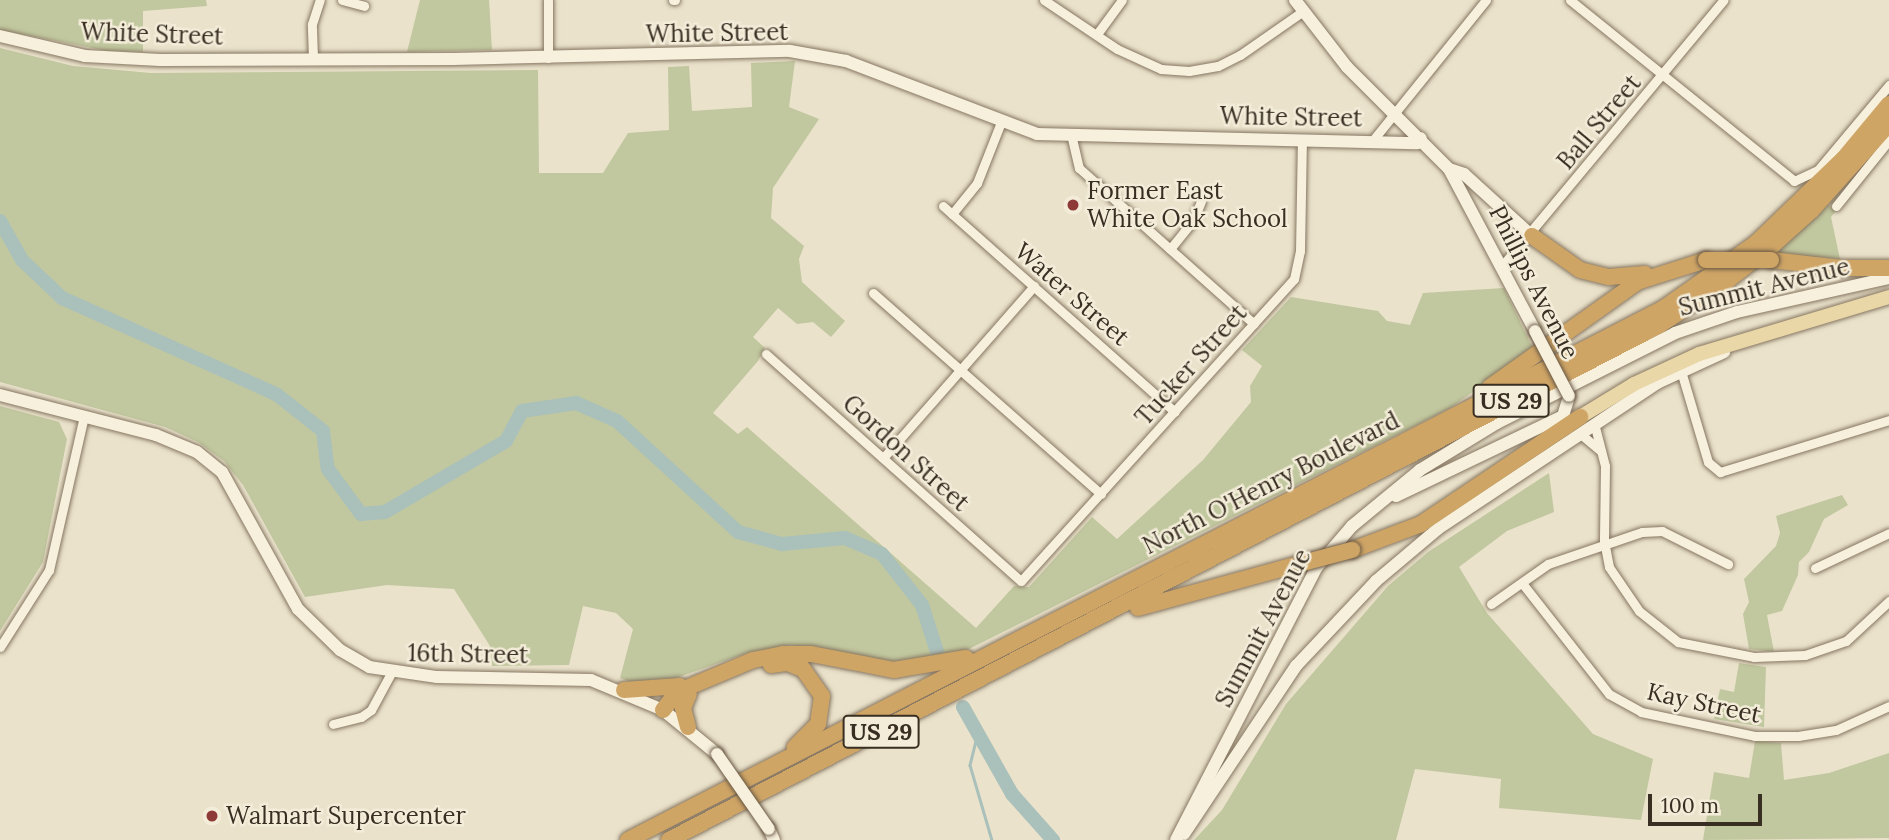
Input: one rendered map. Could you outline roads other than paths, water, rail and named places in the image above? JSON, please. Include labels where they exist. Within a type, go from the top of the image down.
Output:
[{"type":"highway","name":"North O'Henry Boulevard","points":[[628,840],[1664,308],[1725,267],[1814,190],[1889,104]]},
{"type":"highway","name":"North O'Henry Boulevard","points":[[669,840],[1093,623],[1683,311],[1727,281],[1812,210],[1889,124]]},
{"type":"highway","points":[[1532,236],[1570,265],[1593,274],[1661,273]]},
{"type":"highway","points":[[1449,417],[1610,297],[1661,273],[1706,260],[1772,260],[1842,268],[1889,268]]},
{"type":"highway","points":[[1093,623],[1169,597],[1352,550],[1421,524],[1580,417]]},
{"type":"highway","points":[[663,710],[693,689],[753,660],[783,654],[811,654],[894,670],[939,665],[999,649]]},
{"type":"highway","points":[[624,690],[693,689],[775,664],[788,663],[812,678],[822,696],[818,724],[808,737],[753,775]]},
{"type":"highway","points":[[688,727],[683,708],[693,689]]},
{"type":"main road","name":"Summit Avenue","points":[[1580,417],[1672,365],[1889,297]]},
{"type":"street","points":[[313,58],[312,23],[320,0]]},
{"type":"street","points":[[342,0],[364,6]]},
{"type":"street","points":[[548,0],[548,58]]},
{"type":"street","points":[[1044,0],[1097,34],[1161,69],[1189,71],[1218,66],[1240,55],[1299,5]]},
{"type":"street","points":[[1097,34],[1122,0]]},
{"type":"street","points":[[1373,140],[1486,0]]},
{"type":"street","points":[[1570,0],[1790,179],[1805,180],[1832,155],[1889,85]]},
{"type":"street","name":"Ball Street","points":[[1502,266],[1532,236],[1724,0]]},
{"type":"street","name":"Phillips Avenue","points":[[1299,5],[1347,66],[1449,169],[1580,417]]},
{"type":"street","name":"White Street","points":[[0,36],[97,57],[548,58],[816,53],[1037,134],[1417,143],[1421,138]]},
{"type":"street","points":[[952,214],[977,183],[1001,122]]},
{"type":"street","points":[[1071,134],[1079,168],[1254,324]]},
{"type":"street","name":"Tucker Street","points":[[1021,581],[1254,324],[1298,269],[1302,139]]},
{"type":"street","points":[[1836,206],[1889,140]]},
{"type":"street","name":"Phillips Avenue","points":[[1449,169],[1464,174],[1532,236]]},
{"type":"street","points":[[1170,249],[1193,222],[1201,201]]},
{"type":"street","name":"Water Street","points":[[943,206],[1175,411]]},
{"type":"street","name":"Summit Avenue","points":[[1177,840],[1317,567],[1368,513],[1463,442],[1675,333],[1737,312],[1889,278]]},
{"type":"street","points":[[883,458],[1034,286]]},
{"type":"street","points":[[873,293],[1101,494]]},
{"type":"street","name":"Summit Avenue","points":[[1177,840],[1262,712],[1333,623],[1440,528],[1681,371],[1755,340]]},
{"type":"street","name":"Gordon Street","points":[[766,354],[1021,581]]},
{"type":"street","points":[[1681,371],[1715,470],[1725,472],[1889,420]]},
{"type":"street","name":"16th Street","points":[[0,395],[156,435],[197,452],[222,472],[298,609],[317,631],[348,655],[391,673],[583,679],[624,690],[663,710],[688,727],[717,754],[771,834]]},
{"type":"street","points":[[1368,513],[1563,416],[1569,396]]},
{"type":"street","points":[[0,647],[48,570],[83,416]]},
{"type":"street","points":[[1503,488],[1514,474],[1577,429],[1580,417]]},
{"type":"street","points":[[1595,427],[1602,452],[1604,541],[1609,567],[1639,611],[1678,642],[1754,657],[1805,655],[1846,641],[1889,601]]},
{"type":"street","points":[[1583,436],[1602,452]]},
{"type":"street","points":[[1491,604],[1548,564],[1604,541],[1662,531],[1728,564]]},
{"type":"street","points":[[1815,568],[1889,533]]},
{"type":"street","name":"Kay Street","points":[[1522,583],[1609,694],[1641,712],[1755,736],[1798,736],[1836,730],[1889,706]]},
{"type":"street","points":[[333,724],[361,717],[371,710],[391,673]]},
{"type":"waterway","points":[[0,221],[22,260],[62,298],[276,394],[323,431],[328,469],[361,514],[385,512],[506,441],[522,411],[576,403],[617,421],[738,532],[782,544],[845,538],[882,554],[922,605],[939,658]]},
{"type":"waterway","points":[[963,707],[1012,794],[1053,840]]},
{"type":"waterway","points":[[978,733],[970,765],[992,840]]},
{"type":"place","name":"Former East White Oak School","points":[[1073,205]]},
{"type":"place","name":"Walmart Supercenter","points":[[212,816]]}]
